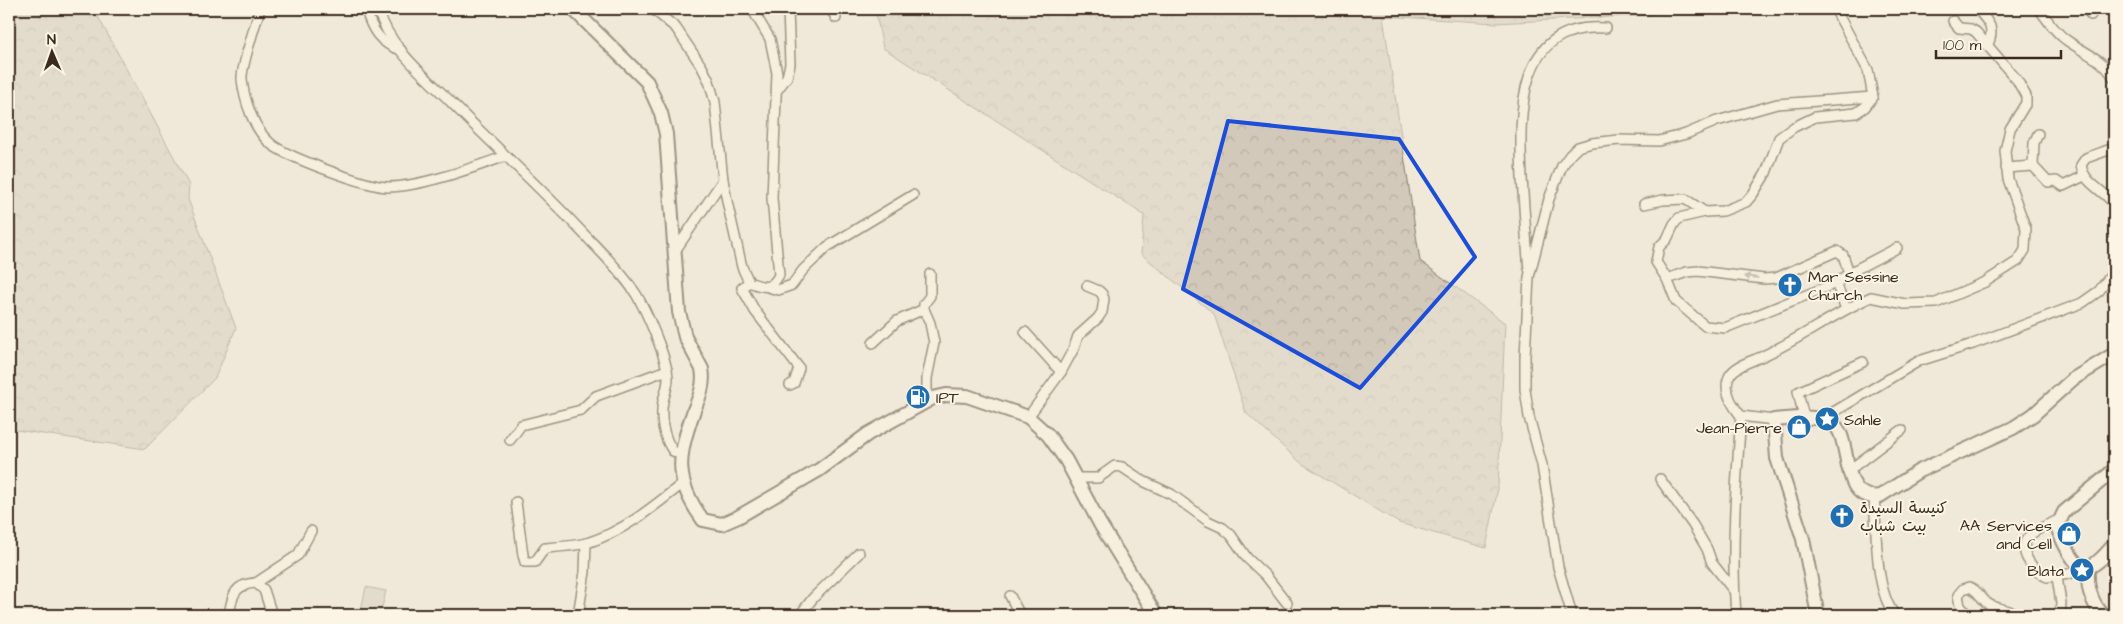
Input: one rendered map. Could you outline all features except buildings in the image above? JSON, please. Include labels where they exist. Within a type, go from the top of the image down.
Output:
[{"type":"street","points":[[260,9],[242,77],[246,98],[257,125],[270,144],[285,153],[366,185],[388,187],[407,185],[431,179],[506,156]]},
{"type":"street","points":[[366,9],[378,37],[385,43],[401,50]]},
{"type":"street","points":[[378,9],[389,33],[411,62],[552,201],[630,286],[651,325],[667,370],[667,387],[662,417],[664,433],[673,451],[682,455]]},
{"type":"street","points":[[573,9],[637,70],[654,94],[666,134],[681,328],[704,375],[702,390],[690,422],[680,468],[682,484],[691,504],[703,520],[722,524],[745,513],[819,470],[868,434],[927,401],[946,395],[968,396],[1028,417],[1048,435],[1076,478],[1096,517],[1156,615]]},
{"type":"street","points":[[653,9],[676,28],[709,81],[715,102],[723,180],[742,267],[749,282],[778,290],[792,285],[803,270],[827,247],[913,196]]},
{"type":"street","points":[[752,9],[770,39],[777,73],[778,89],[772,198],[780,275],[775,283],[768,287]]},
{"type":"street","points":[[778,89],[787,76],[790,64],[788,9]]},
{"type":"street","points":[[831,9],[836,18]]},
{"type":"street","points":[[1835,9],[1868,70],[1873,97],[1865,107],[1856,113],[1815,117],[1794,127],[1778,138],[1766,173],[1746,202],[1723,211],[1705,212],[1679,218],[1667,239],[1658,247],[1656,262],[1667,279],[1676,301],[1705,326],[1725,328],[1836,283],[1850,273],[1897,248]]},
{"type":"street","points":[[1977,9],[1992,30],[1987,46]]},
{"type":"street","points":[[2039,9],[2057,32],[2066,40],[2104,64],[2114,78]]},
{"type":"street","points":[[1736,615],[1734,591],[1741,416],[1731,402],[1728,391],[1731,373],[1870,297],[1904,304],[1936,303],[1985,282],[2018,261],[2025,250],[2026,229],[2006,168],[2006,140],[2010,129],[2026,103],[2026,96],[2017,80],[1973,30],[1959,28],[1953,21]]},
{"type":"street","points":[[1572,615],[1558,567],[1542,465],[1525,389],[1529,277],[1520,138],[1522,102],[1527,80],[1539,55],[1549,43],[1570,32],[1590,26],[1606,28]]},
{"type":"street","points":[[1529,277],[1549,199],[1562,166],[1578,147],[1592,143],[1619,140],[1659,141],[1686,134],[1717,121],[1777,104],[1873,97]]},
{"type":"street","points":[[2114,114],[2114,141]]},
{"type":"street","points":[[2038,134],[2034,143],[2033,166],[2048,182],[2056,181],[2063,186],[2084,176]]},
{"type":"street","points":[[2114,148],[2092,155],[2083,161],[2081,168],[2084,176],[2110,198],[2114,204]]},
{"type":"street","points":[[2006,168],[2033,166]]},
{"type":"street","points":[[675,251],[723,180]]},
{"type":"street","points":[[1644,204],[1663,200],[1685,199],[1705,212]]},
{"type":"street","points":[[1667,279],[1687,272],[1698,271],[1764,279],[1776,278],[1836,251],[1843,254],[1850,273]]},
{"type":"street","points":[[1822,419],[1920,361],[1973,344],[2090,299],[2106,284],[2114,270]]},
{"type":"street","points":[[927,401],[927,378],[934,343],[930,323],[924,309],[924,304],[930,296],[930,274]]},
{"type":"street","points":[[749,282],[742,288],[799,368],[794,383],[790,386]]},
{"type":"street","points":[[1836,283],[1846,309]]},
{"type":"street","points":[[1028,417],[1061,372],[1074,348],[1078,336],[1102,312],[1104,299],[1102,294],[1087,286]]},
{"type":"street","points":[[873,343],[898,321],[924,309]]},
{"type":"street","points":[[1024,332],[1061,372]]},
{"type":"street","points":[[1741,416],[1774,420],[1822,419],[1834,424],[1841,432],[1848,471],[1859,490],[1874,497],[1886,494],[1919,471],[2013,428],[2033,415],[2073,379],[2114,354]]},
{"type":"street","points":[[1804,418],[1798,392],[1863,362]]},
{"type":"street","points":[[510,440],[521,426],[581,410],[593,398],[667,370]]},
{"type":"street","points":[[1774,420],[1777,458],[1803,539],[1818,615]]},
{"type":"street","points":[[1848,471],[1902,430]]},
{"type":"street","points":[[1076,478],[1094,479],[1102,476],[1113,467],[1118,466],[1171,494],[1231,535],[1247,558],[1266,576],[1287,603]]},
{"type":"street","points":[[2097,612],[2084,567],[2073,559],[2057,527],[2064,512],[2114,470]]},
{"type":"street","points":[[1660,479],[1693,525],[1707,549],[1712,563],[1734,591]]},
{"type":"street","points":[[516,502],[525,562],[535,562],[545,548],[586,543],[621,529],[682,484]]},
{"type":"street","points":[[1874,497],[1881,585],[1886,601],[1895,615]]},
{"type":"street","points":[[2059,520],[2036,531],[2028,538],[2026,544],[2026,556],[2035,569],[2047,577],[2069,574],[2084,567],[2114,545]]},
{"type":"street","points":[[229,615],[231,602],[237,589],[246,584],[256,584],[298,556],[311,531]]},
{"type":"street","points":[[578,615],[585,572],[586,543]]},
{"type":"street","points":[[800,615],[813,598],[860,553]]},
{"type":"street","points":[[2057,577],[2062,610],[2060,615]]},
{"type":"street","points":[[256,584],[264,590],[272,615]]},
{"type":"street","points":[[1968,615],[1960,606],[1958,595],[1963,589],[1969,587],[1978,592],[1990,604],[2005,608],[2018,615]]},
{"type":"street","points":[[1010,596],[1020,615]]},
{"type":"highlighted area","points":[[1228,121],[1399,139],[1475,257],[1360,388],[1183,289]]},
{"type":"green space","points":[[9,9],[94,9],[189,185],[188,199],[236,328],[215,378],[145,449],[9,429]]},
{"type":"green space","points":[[875,9],[1666,9],[1649,15],[1496,23],[1383,16],[1420,261],[1505,323],[1498,488],[1486,548],[1399,523],[1301,463],[1246,413],[1214,314],[1141,254],[1144,215],[883,48]]},
{"type":"green space","points":[[366,587],[386,591],[380,615],[360,615]]},
{"type":"place","name":"Mar Sessine Church","points":[[1790,285]]},
{"type":"place","name":"IPT","points":[[918,397]]},
{"type":"place","name":"Sahle","points":[[1827,419]]},
{"type":"place","name":"Jean-Pierre","points":[[1799,427]]},
{"type":"place","name":"كنيسة السيدة بيت شباب","points":[[1842,516]]},
{"type":"place","name":"AA Services and Cell","points":[[2069,534]]},
{"type":"place","name":"Blata","points":[[2082,570]]}]
